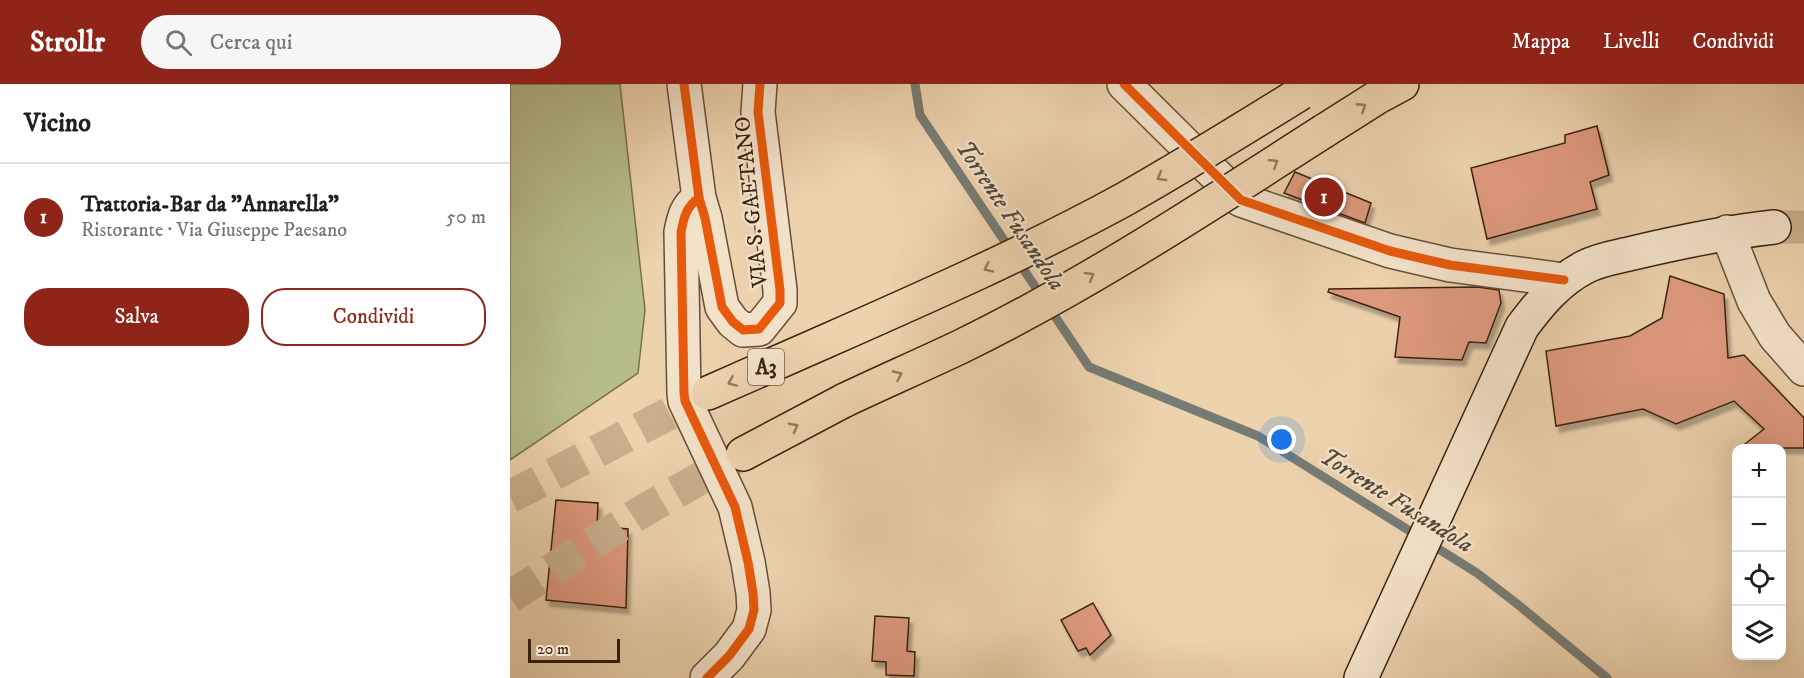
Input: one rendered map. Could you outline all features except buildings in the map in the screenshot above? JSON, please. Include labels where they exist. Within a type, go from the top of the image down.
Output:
[{"type":"highway","points":[[743,454],[845,400],[962,346],[1065,291],[1158,236],[1401,84]]},
{"type":"highway","name":"A3","points":[[708,393],[922,299],[1036,245],[1124,199],[1309,89]]},
{"type":"street","name":"VIA S. GAETANO","points":[[684,84],[699,198],[722,308],[743,330],[759,329],[780,303],[758,112],[760,84]]},
{"type":"street","points":[[1124,84],[1241,200],[1390,251],[1450,265],[1564,280]]},
{"type":"street","points":[[699,198],[685,213],[681,232],[685,401],[735,507],[748,562],[754,610],[749,629],[738,645],[707,678]]},
{"type":"street","points":[[1361,678],[1522,327],[1543,299],[1564,280],[1586,266],[1608,259],[1727,232],[1774,227]]},
{"type":"street","points":[[1727,232],[1754,301],[1775,336],[1804,369]]},
{"type":"green space","points":[[510,84],[620,84],[645,310],[638,373],[510,460]]},
{"type":"waterway","name":"Torrente Fusandola","points":[[915,84],[920,115],[1089,367],[1258,436],[1477,573],[1607,678]]},
{"type":"tunnel","points":[[1774,227],[1804,227]]},
{"type":"tunnel","points":[[510,497],[708,393]]},
{"type":"tunnel","points":[[510,597],[636,515],[741,455]]},
{"type":"cycle path","points":[[684,84],[699,198],[722,307],[733,322],[743,330],[759,329],[780,303],[758,112],[760,84]]},
{"type":"cycle path","points":[[1124,84],[1241,200],[1390,251],[1450,265],[1564,280]]},
{"type":"cycle path","points":[[699,198],[686,213],[681,232],[685,401],[735,507],[748,562],[754,610],[749,629],[729,656],[707,678]]},
{"type":"place","name":"Trattoria-Bar da \"Annarella\"","points":[[1324,197]]}]
